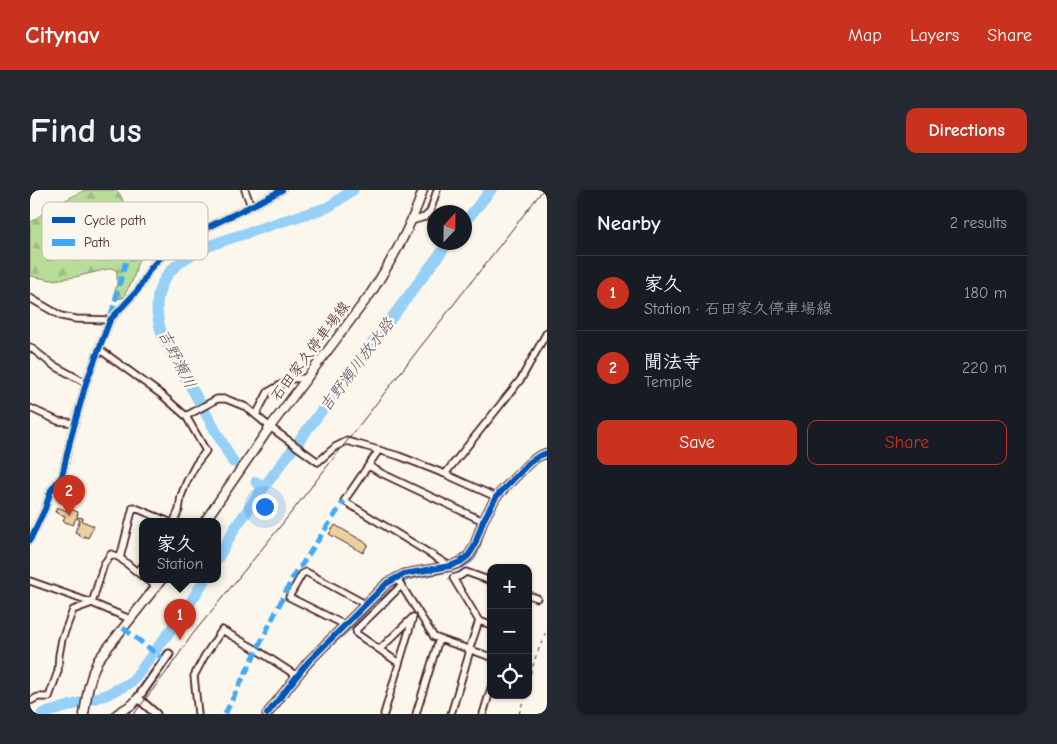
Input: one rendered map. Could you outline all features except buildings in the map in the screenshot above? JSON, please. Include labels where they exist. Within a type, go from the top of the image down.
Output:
[{"type":"main road","name":"石田家久停車場線","points":[[207,518],[270,426],[384,273],[402,242],[423,190]]},
{"type":"main road","points":[[84,714],[90,677],[98,660],[159,583]]},
{"type":"main road","points":[[117,714],[133,704],[138,698]]},
{"type":"street","points":[[245,190],[251,206]]},
{"type":"street","points":[[208,227],[282,190]]},
{"type":"street","points":[[411,221],[425,217],[430,212],[437,190]]},
{"type":"street","points":[[30,540],[51,490],[62,476],[86,383],[110,320],[138,290],[150,269],[158,260]]},
{"type":"street","points":[[30,298],[61,316],[76,319],[110,320]]},
{"type":"street","points":[[445,474],[521,379],[547,332]]},
{"type":"street","points":[[30,347],[53,365],[86,383]]},
{"type":"street","points":[[99,349],[162,395],[186,416],[206,451],[187,481],[175,518]]},
{"type":"street","points":[[256,415],[268,392],[291,379],[306,378]]},
{"type":"street","points":[[186,416],[218,399],[226,398],[246,407],[314,460],[319,461],[335,447],[347,441],[399,456],[496,497]]},
{"type":"street","points":[[30,408],[58,421],[74,424]]},
{"type":"street","points":[[380,450],[344,501],[450,566]]},
{"type":"street","points":[[399,663],[357,634],[356,630],[399,582],[412,572],[450,566],[460,562],[471,553],[483,521],[496,497],[529,463],[547,453]]},
{"type":"street","points":[[369,466],[483,521]]},
{"type":"street","points":[[120,558],[133,507],[160,518]]},
{"type":"street","points":[[92,603],[104,564],[111,554],[120,558],[139,573]]},
{"type":"street","points":[[345,625],[289,597],[302,574],[306,572],[365,604]]},
{"type":"street","points":[[487,580],[466,572],[453,578],[478,621],[487,624]]},
{"type":"street","points":[[30,581],[130,619]]},
{"type":"street","points":[[267,714],[308,662],[384,585],[399,582]]},
{"type":"street","points":[[399,582],[415,615],[434,637],[487,656]]},
{"type":"street","points":[[152,583],[156,586]]},
{"type":"street","points":[[532,596],[537,598]]},
{"type":"street","points":[[30,701],[38,697],[49,696],[58,671],[62,638],[73,610],[92,603]]},
{"type":"street","points":[[380,649],[415,615]]},
{"type":"street","points":[[384,714],[415,615]]},
{"type":"street","points":[[451,714],[478,621]]},
{"type":"street","points":[[198,714],[194,676],[222,630],[258,650],[297,676]]},
{"type":"street","points":[[416,714],[439,640]]},
{"type":"street","points":[[156,714],[138,698],[169,654]]},
{"type":"street","points":[[482,714],[487,699]]},
{"type":"path","points":[[532,669],[547,629]]},
{"type":"path","points":[[519,714],[523,699]]},
{"type":"green space","points":[[85,190],[116,190],[124,202],[62,202]]},
{"type":"green space","points":[[42,214],[42,260],[139,260],[132,281],[124,297],[119,299],[114,294],[117,284],[117,271],[112,268],[75,277],[52,280],[30,276],[30,223]]},
{"type":"waterway","name":"吉野瀬川","points":[[208,246],[325,208],[353,190]]},
{"type":"waterway","name":"吉野瀬川放水路","points":[[472,213],[491,190]]},
{"type":"waterway","name":"吉野瀬川放水路","points":[[264,487],[443,250]]},
{"type":"waterway","name":"吉野瀬川","points":[[184,260],[165,278],[158,294],[157,314],[163,337],[233,462]]},
{"type":"waterway","points":[[497,501],[519,477]]},
{"type":"waterway","name":"吉野瀬川","points":[[221,553],[235,528],[264,487],[256,482]]},
{"type":"waterway","points":[[273,714],[301,677],[324,652],[397,584],[406,580],[462,568],[470,563],[476,556],[488,519]]},
{"type":"waterway","name":"吉野瀬川","points":[[42,714],[106,695],[132,682],[187,608],[203,583]]},
{"type":"tram line","points":[[168,670],[192,635],[283,523],[543,190]]},
{"type":"tram line","points":[[134,714],[171,666]]},
{"type":"marked path","points":[[111,315],[126,260]]},
{"type":"marked path","points":[[225,714],[298,567],[301,566],[344,501]]},
{"type":"marked path","points":[[123,628],[162,658]]},
{"type":"cycle path","points":[[208,227],[282,190]]},
{"type":"cycle path","points":[[30,540],[45,509],[51,490],[62,476],[86,383],[110,320],[138,290],[150,269],[158,260]]},
{"type":"cycle path","points":[[267,714],[308,662],[387,583],[404,574],[450,566],[468,556],[474,547],[483,521],[496,497],[529,463],[547,453]]},
{"type":"place","name":"聞法寺","points":[[69,516]]},
{"type":"place","name":"家久","points":[[180,640]]}]
